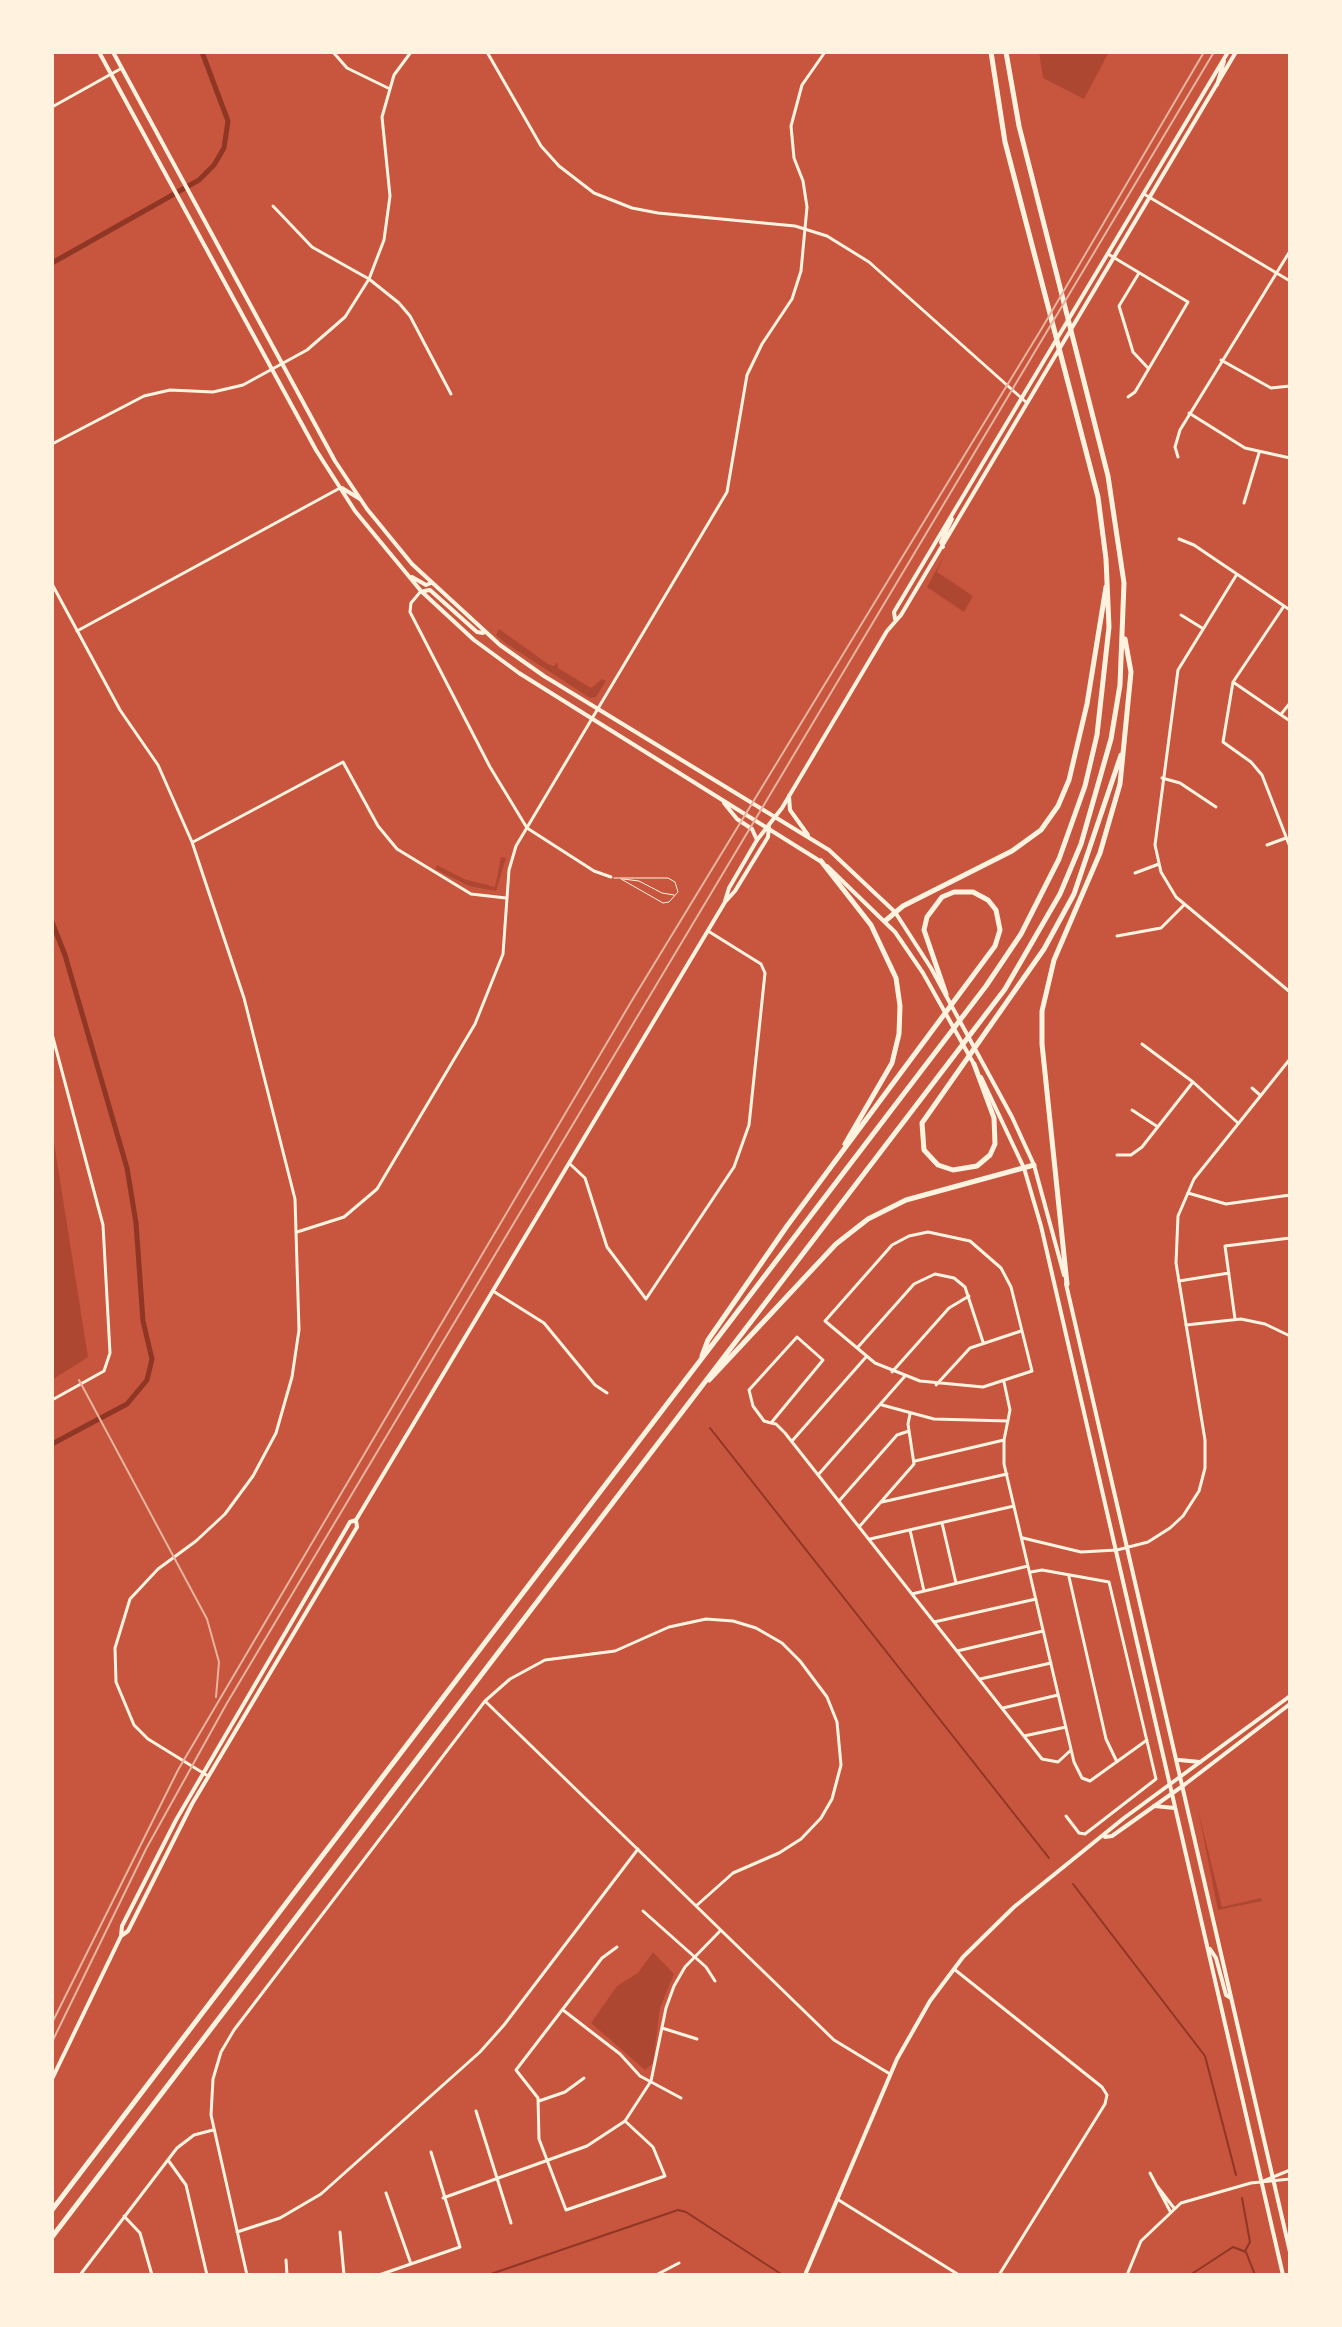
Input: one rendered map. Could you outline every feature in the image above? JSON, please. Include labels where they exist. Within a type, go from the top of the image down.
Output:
[{"type":"highway","points":[[52,2210],[986,986],[1021,934],[1046,887],[1085,786],[1097,735],[1109,627],[1108,579],[1098,497],[1005,142],[991,52]]},
{"type":"highway","points":[[711,1376],[1005,989],[1060,894],[1098,792],[1120,685],[1124,583],[1118,529],[1019,126],[1006,52]]},
{"type":"highway","points":[[885,921],[895,912],[1012,851],[1041,830],[1058,806],[1069,780],[1087,704],[1108,579]]},
{"type":"highway","points":[[1067,1284],[1042,1044],[1042,1011],[1054,960],[1108,828],[1125,743],[1131,672],[1124,630]]},
{"type":"highway","points":[[974,1064],[994,1118],[995,1144],[990,1155],[977,1166],[953,1170],[938,1165],[924,1150],[920,1136],[925,1115],[1012,998],[1074,894],[1125,743]]},
{"type":"highway","points":[[821,861],[878,938],[896,978],[900,1006],[899,1034],[892,1063],[878,1093],[825,1176]]},
{"type":"highway","points":[[700,1361],[708,1340],[996,944],[1000,930],[996,910],[988,900],[973,892],[954,892],[942,897],[930,910],[925,922],[926,935],[946,994]]},
{"type":"highway","points":[[52,2237],[701,1385],[836,1244],[868,1219],[906,1200],[1034,1165]]},
{"type":"main road","points":[[99,52],[272,370],[340,488],[421,591],[496,657],[769,827],[821,861],[856,890],[885,921],[940,1002],[974,1064],[1024,1168],[1041,1226],[1283,2275]]},
{"type":"main road","points":[[113,52],[282,365],[360,499],[399,550],[486,634],[544,676],[810,837],[856,872],[895,912],[946,994],[981,1059],[1034,1165],[1067,1284],[1290,2252]]},
{"type":"main road","points":[[947,536],[1027,403],[1228,52]]},
{"type":"main road","points":[[895,619],[894,612],[1022,399],[1151,198],[1236,52]]},
{"type":"main road","points":[[1217,86],[1215,82],[1224,58]]},
{"type":"main road","points":[[340,488],[360,499]]},
{"type":"main road","points":[[725,902],[729,888],[757,840],[776,817],[895,619],[901,615],[943,547],[952,516]]},
{"type":"main road","points":[[409,577],[418,578],[426,585],[431,583]]},
{"type":"main road","points":[[421,591],[430,590],[477,632],[486,634]]},
{"type":"main road","points":[[789,796],[790,810],[810,837]]},
{"type":"main road","points":[[723,800],[731,813],[752,829],[757,840]]},
{"type":"main road","points":[[121,1936],[128,1931],[208,1776],[357,1527],[356,1520],[725,902],[768,837],[769,827]]},
{"type":"main road","points":[[52,2079],[121,1936],[138,1893],[202,1773],[350,1522],[356,1520]]},
{"type":"main road","points":[[805,2275],[890,2074],[917,2021],[954,1969],[1011,1910],[1169,1785],[1290,1696]]},
{"type":"main road","points":[[1105,1837],[1112,1836],[1184,1785],[1290,1704]]},
{"type":"main road","points":[[1178,1760],[1200,1762]]},
{"type":"main road","points":[[1154,1806],[1176,1809]]},
{"type":"main road","points":[[1209,1948],[1216,1958],[1226,1995],[1231,1998]]},
{"type":"street","points":[[333,52],[352,71],[388,88]]},
{"type":"street","points":[[52,444],[144,396],[170,390],[224,391],[272,370],[307,350],[345,317],[369,279],[380,253],[389,211],[389,180],[382,138],[388,88],[411,52]]},
{"type":"street","points":[[487,52],[541,146],[559,166],[594,193],[632,208],[658,213],[807,229],[827,236],[861,255],[1027,403]]},
{"type":"street","points":[[297,1232],[321,1227],[349,1214],[369,1198],[388,1174],[491,991],[505,942],[511,858],[727,492],[747,375],[762,344],[792,299],[807,229],[806,199],[794,158],[791,126],[802,85],[825,52]]},
{"type":"street","points":[[52,107],[122,68]]},
{"type":"street","points":[[1144,194],[1290,281]]},
{"type":"street","points":[[273,206],[312,247],[389,293],[410,316],[451,394]]},
{"type":"street","points":[[1178,457],[1176,440],[1189,413],[1290,251]]},
{"type":"street","points":[[1111,256],[1188,302],[1135,392],[1128,397]]},
{"type":"street","points":[[1139,273],[1119,306],[1133,352],[1149,368]]},
{"type":"street","points":[[1221,360],[1271,388],[1290,386]]},
{"type":"street","points":[[1189,413],[1229,440],[1259,453],[1290,458]]},
{"type":"street","points":[[1244,503],[1259,453]]},
{"type":"street","points":[[77,631],[340,488]]},
{"type":"street","points":[[1179,539],[1290,610]]},
{"type":"street","points":[[1237,574],[1178,670],[1155,836],[1159,864],[1169,888],[1184,905],[1290,992]]},
{"type":"street","points":[[52,584],[120,710],[158,765],[192,842],[219,915],[279,1127],[295,1199],[299,1330],[292,1377],[276,1433],[253,1476],[225,1514],[196,1541],[158,1569],[130,1599],[116,1643],[115,1677],[134,1725],[148,1739],[208,1776]]},
{"type":"street","points":[[421,591],[410,607],[414,620],[490,767],[527,828],[584,865],[611,877]]},
{"type":"street","points":[[1284,606],[1233,682],[1223,742],[1251,762],[1262,775],[1290,847]]},
{"type":"street","points":[[1181,615],[1202,628]]},
{"type":"street","points":[[1233,682],[1290,721]]},
{"type":"street","points":[[1281,713],[1290,703]]},
{"type":"street","points":[[192,842],[343,762],[381,831],[397,849],[471,894],[506,898]]},
{"type":"street","points":[[1162,778],[1180,783],[1216,807]]},
{"type":"street","points":[[1267,845],[1286,838]]},
{"type":"street","points":[[1135,873],[1159,864]]},
{"type":"street","points":[[1117,936],[1128,937],[1161,928],[1184,905]]},
{"type":"street","points":[[569,1163],[585,1179],[607,1247],[646,1299],[734,1167],[749,1125],[765,973],[761,964],[708,931]]},
{"type":"street","points":[[52,1034],[103,1225],[110,1353],[104,1371],[52,1400]]},
{"type":"street","points":[[1142,1044],[1193,1082],[1238,1123]]},
{"type":"street","points":[[1022,1538],[1092,1553],[1117,1550],[1148,1542],[1170,1528],[1195,1500],[1202,1480],[1205,1440],[1179,1281],[1175,1235],[1187,1192],[1290,1059]]},
{"type":"street","points":[[1284,1066],[1290,1071]]},
{"type":"street","points":[[1117,1155],[1136,1152],[1193,1082]]},
{"type":"street","points":[[1252,1088],[1260,1095]]},
{"type":"street","points":[[1132,1110],[1158,1127]]},
{"type":"street","points":[[1187,1192],[1217,1203],[1258,1201],[1290,1195]]},
{"type":"street","points":[[1258,1195],[1258,1201]]},
{"type":"street","points":[[928,1232],[963,1238],[994,1259],[1011,1287],[1032,1371],[983,1387],[936,1385],[892,1372],[857,1348],[825,1321],[892,1245],[909,1236],[928,1232]]},
{"type":"street","points":[[1235,1319],[1225,1246],[1290,1238]]},
{"type":"street","points":[[1179,1281],[1229,1273]]},
{"type":"street","points":[[857,1348],[922,1278],[947,1275],[960,1282],[970,1295],[983,1342]]},
{"type":"street","points":[[493,1291],[544,1323],[595,1385],[607,1393]]},
{"type":"street","points":[[892,1372],[949,1308],[970,1295]]},
{"type":"street","points":[[1186,1325],[1235,1319],[1265,1324],[1290,1336]]},
{"type":"street","points":[[936,1385],[965,1352],[983,1342],[1022,1330]]},
{"type":"street","points":[[771,1423],[823,1360],[797,1337],[749,1390],[753,1406],[764,1421],[771,1423],[792,1441],[1042,1759],[1050,1763],[1061,1761],[1071,1750]]},
{"type":"street","points":[[792,1441],[867,1356]]},
{"type":"street","points":[[818,1475],[905,1376]]},
{"type":"street","points":[[1004,1382],[1010,1403],[1004,1440],[1007,1474],[1071,1750],[1081,1777],[1087,1781],[1147,1740]]},
{"type":"street","points":[[880,1404],[910,1414],[951,1421],[1008,1421]]},
{"type":"street","points":[[910,1414],[909,1431],[915,1461]]},
{"type":"street","points":[[839,1501],[897,1435],[909,1431]]},
{"type":"street","points":[[860,1527],[915,1461],[1004,1440]]},
{"type":"street","points":[[881,1502],[1007,1474]]},
{"type":"street","points":[[869,1539],[1014,1506]]},
{"type":"street","points":[[942,1523],[956,1583]]},
{"type":"street","points":[[910,1530],[924,1591]]},
{"type":"street","points":[[912,1594],[1028,1566]]},
{"type":"street","points":[[1030,1572],[1042,1570],[1069,1577],[1105,1580],[1110,1584],[1156,1779],[1085,1834],[1079,1833],[1066,1816]]},
{"type":"street","points":[[1069,1577],[1108,1744],[1117,1762]]},
{"type":"street","points":[[934,1622],[1036,1599]]},
{"type":"street","points":[[247,2275],[213,2130],[213,2079],[234,2030],[486,1702],[510,1679],[545,1660],[615,1651],[692,1620],[719,1619],[745,1623],[774,1637],[791,1650],[823,1690],[837,1722],[841,1755],[836,1788],[821,1818],[801,1839],[779,1853],[733,1873],[696,1906]]},
{"type":"street","points":[[957,1651],[1043,1631]]},
{"type":"street","points":[[979,1679],[1051,1663]]},
{"type":"street","points":[[1002,1708],[1058,1695]]},
{"type":"street","points":[[486,1702],[834,2040],[890,2074]]},
{"type":"street","points":[[1024,1736],[1066,1727]]},
{"type":"street","points":[[237,2232],[280,2218],[321,2194],[480,2052],[638,1849]]},
{"type":"street","points":[[643,1911],[695,1957],[715,1981]]},
{"type":"street","points":[[443,2198],[598,2142],[625,2121],[651,2081],[674,1986],[695,1957],[721,1930]]},
{"type":"street","points":[[617,1947],[602,1958],[516,2070],[532,2085],[539,2101],[538,2135],[566,2210],[665,2176],[657,2154],[625,2121]]},
{"type":"street","points":[[954,1969],[1102,2087],[1107,2095],[999,2275]]},
{"type":"street","points":[[563,2010],[651,2081],[681,2098]]},
{"type":"street","points":[[662,2028],[697,2039]]},
{"type":"street","points":[[539,2101],[558,2096],[584,2078]]},
{"type":"street","points":[[476,2111],[511,2223]]},
{"type":"street","points":[[80,2275],[188,2138],[213,2130]]},
{"type":"street","points":[[379,2275],[460,2247],[431,2152]]},
{"type":"street","points":[[168,2160],[186,2185],[207,2275]]},
{"type":"street","points":[[1261,2182],[1272,2174],[1290,2170]]},
{"type":"street","points":[[1150,2173],[1172,2210]]},
{"type":"street","points":[[1127,2275],[1141,2241],[1172,2210],[1203,2194],[1290,2179]]},
{"type":"street","points":[[386,2193],[411,2264]]},
{"type":"street","points":[[837,2199],[959,2275]]},
{"type":"street","points":[[124,2216],[140,2233],[152,2275]]},
{"type":"street","points":[[340,2232],[344,2275]]},
{"type":"street","points":[[286,2260],[287,2275]]},
{"type":"street","points":[[656,2275],[679,2263]]},
{"type":"lane","points":[[611,877],[639,881],[666,895],[676,895]]},
{"type":"lane","points":[[621,879],[668,878],[677,886],[676,895]]},
{"type":"lane","points":[[621,879],[663,903],[676,895]]},
{"type":"shaded area","points":[[1039,52],[1109,52],[1084,99],[1043,78]]},
{"type":"shaded area","points":[[945,554],[937,572],[973,596],[964,612],[927,587]]},
{"type":"shaded area","points":[[499,629],[548,664],[554,666],[557,662],[558,668],[591,688],[602,679],[606,681],[596,697],[590,698],[507,644],[496,635]]},
{"type":"shaded area","points":[[501,857],[506,858],[496,891],[469,886],[435,869],[437,865],[464,879],[495,887]]},
{"type":"shaded area","points":[[52,1130],[88,1357],[52,1380]]},
{"type":"shaded area","points":[[1198,1810],[1222,1907],[1261,1898],[1262,1901],[1218,1910]]},
{"type":"shaded area","points":[[653,1952],[674,1974],[660,2008],[653,2063],[645,2070],[591,2023],[617,1986],[638,1973]]},
{"type":"waterway","points":[[52,263],[199,180],[214,165],[224,148],[228,121],[202,52]]},
{"type":"waterway","points":[[52,922],[65,955],[127,1168],[136,1223],[143,1321],[152,1359],[147,1380],[127,1404],[52,1444]]},
{"type":"waterway","points":[[710,1428],[1049,1858]]},
{"type":"waterway","points":[[1073,1884],[1205,2056],[1236,2175]]},
{"type":"waterway","points":[[1242,2198],[1250,2242],[1245,2251]]},
{"type":"waterway","points":[[488,2275],[678,2210],[686,2212],[781,2274]]},
{"type":"waterway","points":[[1190,2275],[1233,2247],[1246,2252],[1255,2275]]},
{"type":"tram line","points":[[52,2042],[146,1849],[227,1703],[1214,52]]},
{"type":"railway","points":[[52,2023],[178,1770],[631,1002],[1042,328],[1204,52]]},
{"type":"railway","points":[[79,1380],[207,1619],[219,1662],[216,1697]]}]
